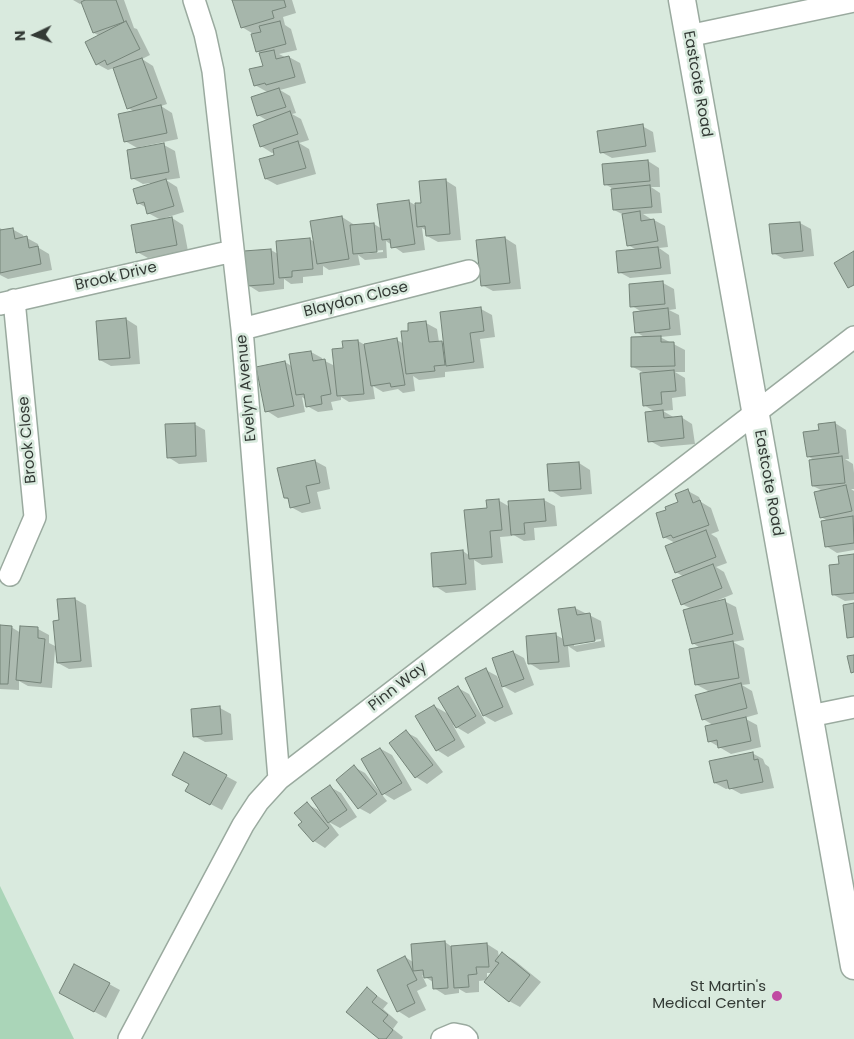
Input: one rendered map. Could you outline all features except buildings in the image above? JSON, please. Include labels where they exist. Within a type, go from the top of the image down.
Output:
[{"type":"main road","name":"Eastcote Road","points":[[682,0],[854,966]]},
{"type":"street","name":"Evelyn Avenue","points":[[194,0],[205,34],[212,71],[242,329],[279,779]]},
{"type":"street","points":[[688,36],[854,1]]},
{"type":"street","name":"Brook Drive","points":[[7,302],[232,251]]},
{"type":"street","name":"Blaydon Close","points":[[242,329],[469,270]]},
{"type":"street","name":"Brook Close","points":[[7,302],[35,517],[10,574]]},
{"type":"street","name":"Pinn Way","points":[[129,1039],[243,825],[258,802],[279,779],[854,337]]},
{"type":"street","points":[[810,716],[854,707]]},
{"type":"street","points":[[442,1039],[454,1034],[468,1039]]},
{"type":"green space","points":[[0,886],[74,1039],[0,1039]]},
{"type":"place","name":"St Martin's Medical Center","points":[[777,996]]}]
